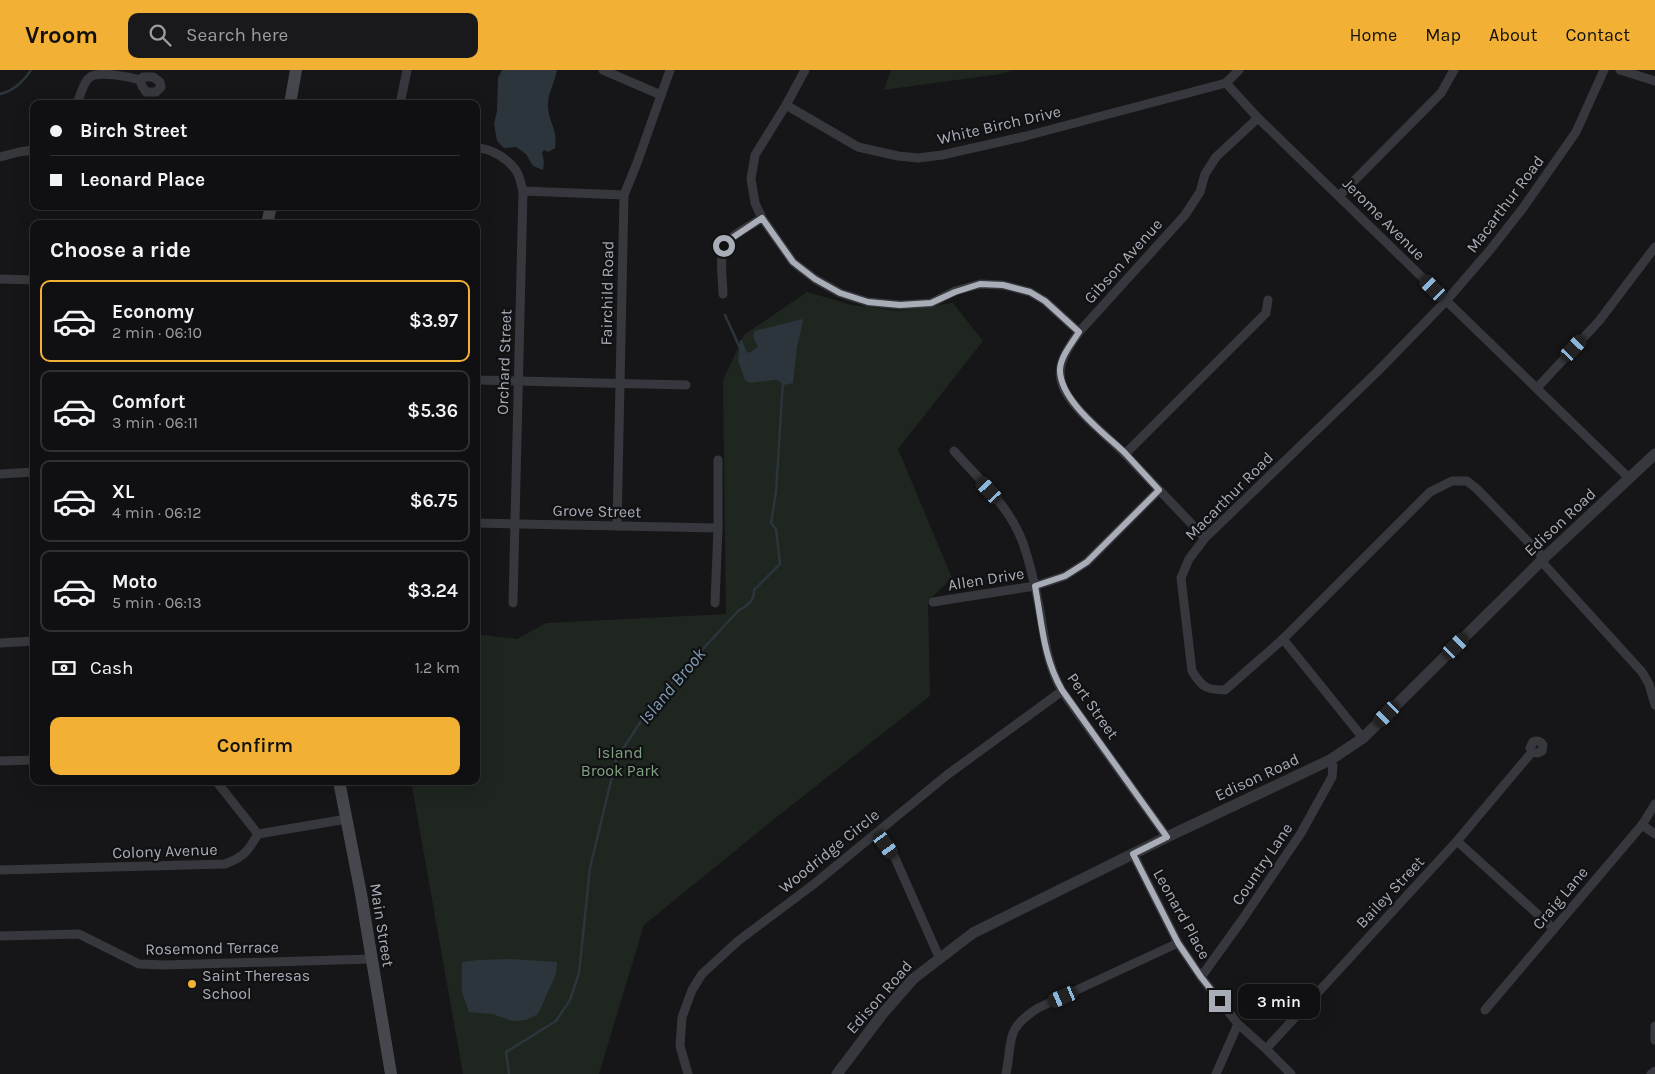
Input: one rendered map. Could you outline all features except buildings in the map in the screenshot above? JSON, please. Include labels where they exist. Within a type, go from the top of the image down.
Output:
[{"type":"main road","points":[[291,100],[296,70]]},
{"type":"main road","name":"Main Street","points":[[340,785],[391,1074]]},
{"type":"street","points":[[401,100],[406,84],[407,70]]},
{"type":"street","points":[[603,70],[661,95]]},
{"type":"street","name":"Fairchild Road","points":[[617,526],[624,194],[670,70]]},
{"type":"street","points":[[805,70],[755,155],[750,179],[755,203],[762,218],[793,262],[815,279],[840,293],[868,302],[931,303],[955,292],[980,284],[1003,285],[1030,292],[1045,301],[1079,332]]},
{"type":"street","points":[[1226,83],[1239,70]]},
{"type":"street","points":[[1340,196],[1442,93],[1454,70]]},
{"type":"street","name":"Macarthur Road","points":[[1543,560],[1477,489],[1467,481],[1452,481],[1430,492],[1283,639],[1225,690],[1210,690],[1199,682],[1192,671],[1181,578],[1189,559],[1205,538],[1377,372],[1446,301],[1490,250],[1523,208],[1576,132],[1604,70]]},
{"type":"street","points":[[1620,70],[1655,81]]},
{"type":"street","points":[[79,100],[88,78],[93,75],[120,76],[140,80]]},
{"type":"street","name":"White Birch Drive","points":[[786,105],[858,147],[898,156],[918,158],[942,155],[1026,136],[1226,83]]},
{"type":"street","name":"Jerome Avenue","points":[[1226,83],[1258,118],[1629,478]]},
{"type":"street","name":"Gibson Avenue","points":[[1205,538],[1125,454],[1086,417],[1070,398],[1062,384],[1060,368],[1065,353],[1079,332],[1185,215],[1200,192],[1205,174],[1216,157],[1258,118]]},
{"type":"street","name":"Orchard Street","points":[[480,149],[497,154],[510,163],[518,173],[523,191],[513,603]]},
{"type":"street","points":[[0,157],[30,151]]},
{"type":"street","points":[[523,191],[624,194]]},
{"type":"street","points":[[723,294],[722,259],[724,246],[732,238],[762,218]]},
{"type":"street","points":[[1537,388],[1599,321],[1655,247]]},
{"type":"street","points":[[0,279],[30,280]]},
{"type":"street","points":[[1125,454],[1266,313],[1268,300]]},
{"type":"street","points":[[480,380],[620,385],[686,385]]},
{"type":"street","name":"Pert Street","points":[[954,451],[1001,503],[1022,542],[1035,586],[1046,651],[1053,674],[1062,690],[1167,837]]},
{"type":"street","name":"Edison Road","points":[[837,1074],[884,1012],[912,979],[973,933],[1167,837],[1330,760],[1364,738],[1543,560],[1655,454]]},
{"type":"street","points":[[715,603],[718,460]]},
{"type":"street","points":[[0,474],[30,472]]},
{"type":"street","name":"Allen Drive","points":[[933,602],[1035,586],[1065,576],[1087,562],[1159,490]]},
{"type":"street","name":"Grove Street","points":[[480,523],[718,528]]},
{"type":"street","points":[[1543,560],[1642,672],[1649,684],[1655,705]]},
{"type":"street","points":[[1283,639],[1364,738]]},
{"type":"street","points":[[0,643],[30,641]]},
{"type":"street","name":"Woodridge Circle","points":[[688,1074],[680,1046],[682,1017],[692,990],[702,974],[738,941],[814,884],[947,775],[1062,690]]},
{"type":"street","name":"Bailey Street","points":[[1266,1049],[1457,841],[1532,752]]},
{"type":"street","points":[[0,761],[30,760]]},
{"type":"street","name":"Country Lane","points":[[1201,977],[1301,833],[1332,776],[1333,766],[1330,760]]},
{"type":"street","points":[[219,785],[258,834],[347,819]]},
{"type":"street","name":"Craig Lane","points":[[1485,1010],[1642,825],[1655,804]]},
{"type":"street","points":[[1642,825],[1655,834]]},
{"type":"street","points":[[877,833],[895,858],[940,957]]},
{"type":"street","name":"Colony Avenue","points":[[0,870],[225,864],[238,859],[248,851],[258,834]]},
{"type":"street","points":[[1457,841],[1554,929]]},
{"type":"street","name":"Leonard Place","points":[[1133,854],[1178,943],[1201,977],[1238,1024],[1291,1074]]},
{"type":"street","name":"Rosemond Terrace","points":[[0,936],[79,934],[140,964],[165,966],[371,959]]},
{"type":"street","points":[[1006,1074],[1012,1036],[1015,1027],[1022,1018],[1038,1008],[1178,943]]},
{"type":"street","points":[[1216,1074],[1238,1024]]},
{"type":"street","points":[[1655,1026],[1655,1040]]},
{"type":"street","points":[[1651,1074],[1655,1071]]},
{"type":"green space","points":[[891,70],[1013,70],[1000,74],[884,90]]},
{"type":"green space","name":"Island Brook Park","points":[[807,292],[852,305],[899,311],[953,303],[983,341],[898,449],[952,578],[928,601],[930,696],[644,925],[599,1074],[463,1074],[412,785],[480,785],[480,634],[517,639],[546,623],[726,614],[723,380],[744,335]]},
{"type":"shaded area","points":[[502,70],[557,70],[548,105],[556,141],[555,148],[548,152],[544,150],[542,153],[544,161],[543,170],[533,166],[526,154],[516,147],[504,148],[497,141],[494,124],[497,111],[498,78]]},
{"type":"shaded area","points":[[802,319],[793,383],[784,385],[775,380],[750,383],[745,380],[738,360],[740,340],[742,340],[746,351],[749,353],[758,347],[753,336],[755,331]]},
{"type":"shaded area","points":[[511,959],[557,962],[556,974],[538,1014],[526,1020],[513,1021],[492,1014],[469,1012],[462,992],[462,962]]},
{"type":"waterway","points":[[0,94],[10,91],[18,85],[31,70]]},
{"type":"waterway","name":"Island Brook","points":[[725,315],[740,348]]},
{"type":"waterway","name":"Island Brook","points":[[509,1074],[506,1052],[556,1021],[570,1000],[579,973],[590,868],[616,760],[652,704],[738,611],[750,603],[754,590],[780,564],[776,529],[771,523],[776,492],[783,381]]},
{"type":"place","name":"Saint Theresas School","points":[[192,984]]},
{"type":"route","points":[[724,246],[732,238],[762,218],[793,262],[815,279],[840,293],[868,302],[900,305],[931,303],[955,292],[980,284],[1003,285],[1030,292],[1045,301],[1079,332],[1065,353],[1060,368],[1062,384],[1070,398],[1086,417],[1159,490],[1087,562],[1065,576],[1035,586],[1046,651],[1053,674],[1062,690],[1167,837],[1133,854],[1178,943],[1220,1001]]}]
